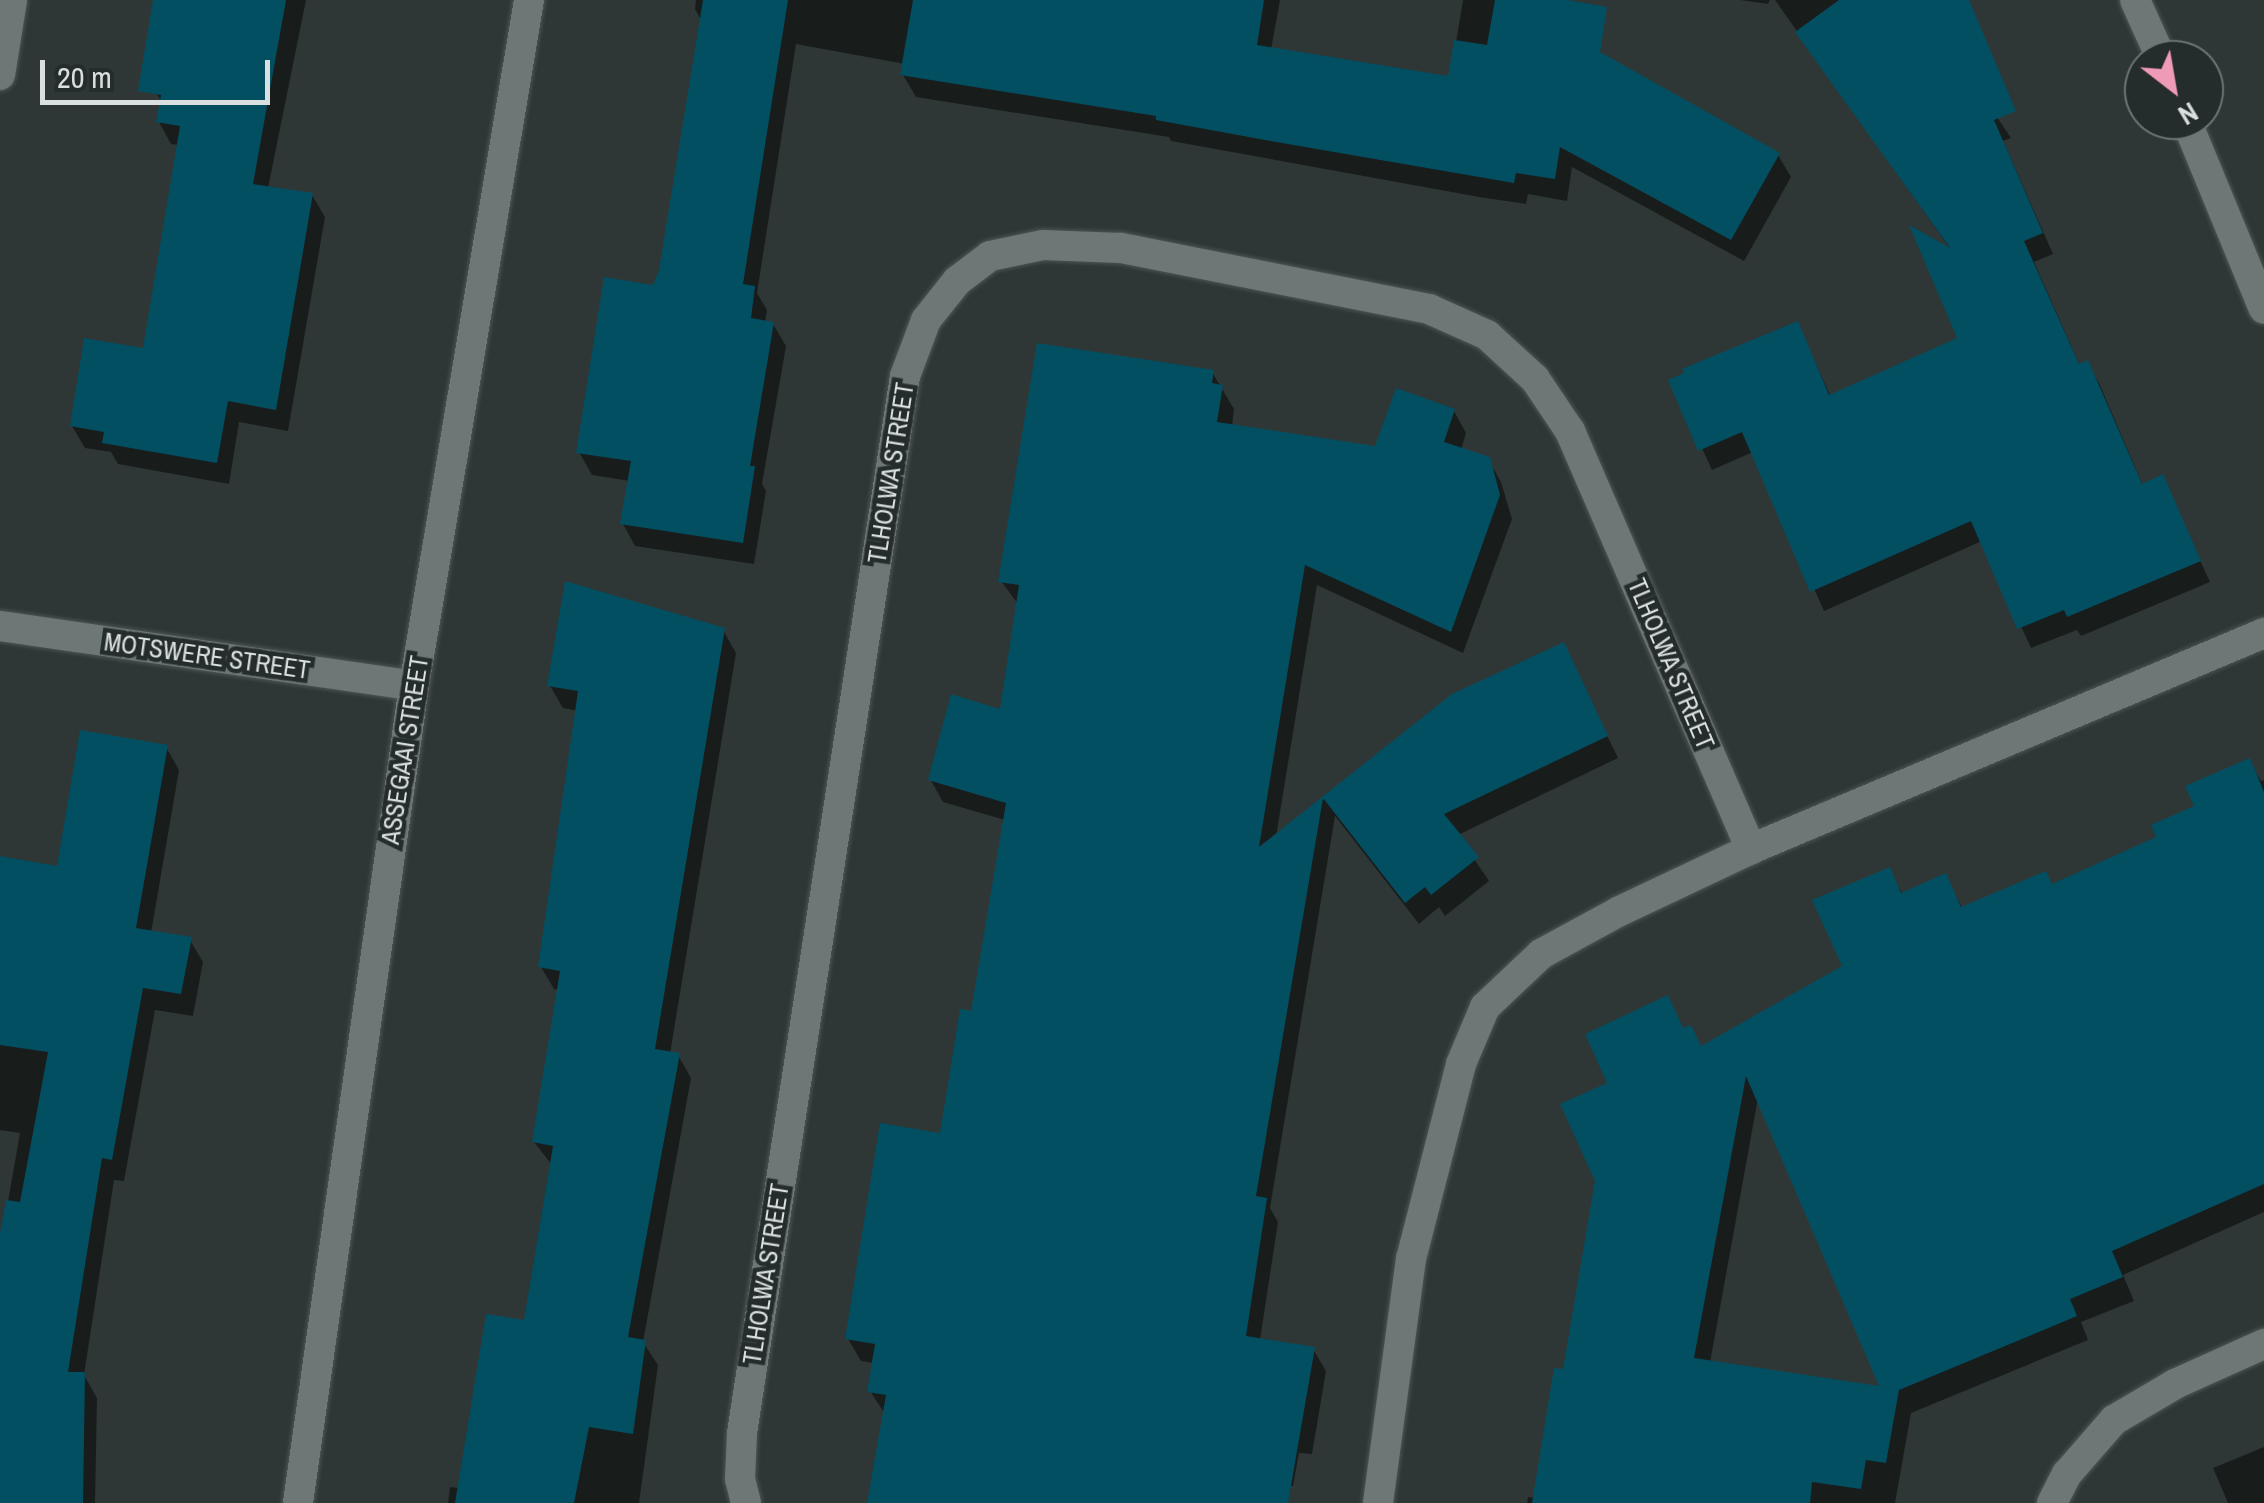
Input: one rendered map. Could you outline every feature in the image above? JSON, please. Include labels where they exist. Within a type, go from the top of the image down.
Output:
[{"type":"street","points":[[0,75],[12,0]]},
{"type":"street","name":"ASSEGAAI STREET","points":[[298,1503],[414,686],[529,0]]},
{"type":"street","points":[[2135,0],[2153,40]]},
{"type":"street","points":[[2194,140],[2264,309]]},
{"type":"street","name":"TLHOLWA STREET","points":[[746,1503],[740,1479],[742,1433],[906,376],[926,320],[956,281],[990,256],[1043,245],[1121,248],[1429,309],[1486,335],[1535,379],[1570,431],[1751,849]]},
{"type":"street","name":"MOTSWERE STREET","points":[[0,626],[414,686]]},
{"type":"street","points":[[1378,1503],[1410,1259],[1461,1064],[1485,1007],[1541,954],[1751,849],[2264,633]]},
{"type":"street","points":[[2052,1503],[2067,1474],[2114,1420],[2175,1384],[2264,1344]]},
{"type":"building","points":[[153,0],[286,0],[253,184],[313,193],[276,410],[228,401],[217,463],[102,443],[104,432],[70,426],[84,338],[143,348],[180,126],[156,122],[161,95],[138,91]]},
{"type":"building","points":[[703,0],[788,0],[743,284],[755,286],[751,318],[774,322],[750,466],[755,466],[743,543],[620,524],[631,461],[576,453],[604,277],[653,285],[659,270]]},
{"type":"building","points":[[913,0],[1264,0],[1257,45],[1448,76],[1454,40],[1487,45],[1495,0],[1568,0],[1607,7],[1600,52],[1780,153],[1731,240],[1560,147],[1555,179],[1516,173],[1514,183],[1156,120],[1156,116],[900,75]]},
{"type":"building","points":[[1839,0],[1969,0],[2016,111],[1994,120],[2043,233],[2024,241],[2079,364],[2088,360],[2142,484],[2163,474],[2201,561],[2067,617],[2064,610],[2017,629],[1971,521],[1810,592],[1742,432],[1698,451],[1668,380],[1684,373],[1682,369],[1798,321],[1829,395],[1957,338],[1909,225],[1950,248],[1795,32]]},
{"type":"building","points":[[1037,343],[1214,370],[1212,383],[1223,385],[1217,422],[1375,446],[1396,388],[1455,409],[1444,442],[1490,457],[1500,495],[1451,632],[1305,565],[1259,847],[1452,694],[1564,642],[1608,736],[1444,814],[1479,857],[1431,895],[1425,887],[1405,903],[1323,798],[1256,1196],[1267,1198],[1246,1336],[1315,1347],[1288,1503],[867,1503],[886,1395],[867,1392],[875,1344],[845,1339],[880,1123],[940,1133],[960,1009],[971,1011],[1006,803],[928,780],[951,694],[1000,709],[1019,585],[998,582]]},
{"type":"building","points":[[565,581],[725,628],[655,1049],[680,1053],[628,1337],[646,1340],[633,1434],[589,1427],[574,1503],[455,1503],[486,1314],[524,1320],[553,1146],[532,1142],[560,971],[538,967],[578,691],[547,686]]},
{"type":"building","points":[[80,730],[168,745],[136,928],[192,937],[181,994],[143,988],[112,1160],[102,1158],[68,1372],[85,1372],[83,1503],[0,1503],[0,1233],[6,1200],[20,1202],[48,1052],[0,1045],[0,856],[57,866]]},
{"type":"building","points":[[2250,758],[2264,792],[2264,1184],[2112,1251],[2123,1277],[2070,1299],[2077,1316],[1899,1390],[1886,1463],[1866,1460],[1861,1489],[1812,1482],[1810,1503],[1532,1503],[1554,1368],[1563,1369],[1595,1181],[1560,1104],[1607,1083],[1585,1034],[1668,995],[1683,1028],[1691,1025],[1701,1046],[1842,966],[1812,900],[1890,867],[1901,893],[1946,873],[1961,907],[2046,871],[2052,884],[2156,837],[2151,825],[2194,806],[2185,786]],"holes":[[[1746,1076],[1879,1386],[1694,1358]]]}]
